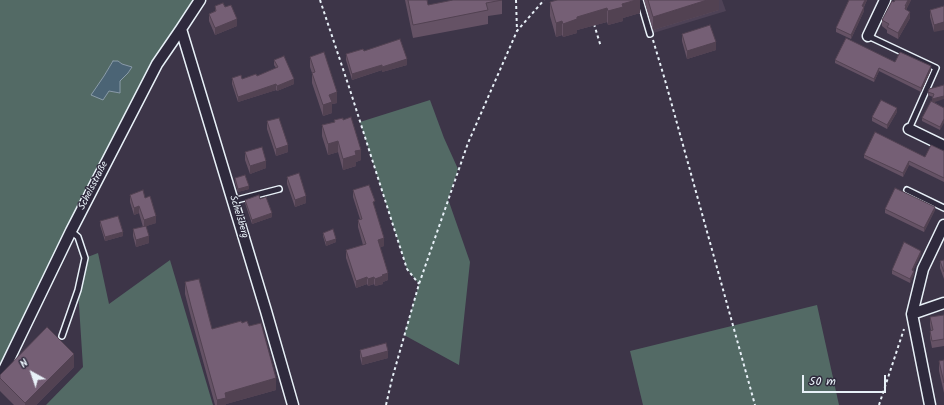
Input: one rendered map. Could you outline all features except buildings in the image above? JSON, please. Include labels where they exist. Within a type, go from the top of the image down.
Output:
[{"type":"street","name":"Schelsstraße","points":[[0,378],[71,231],[157,64],[200,0]]},
{"type":"street","points":[[868,36],[885,0]]},
{"type":"street","name":"Schelsberg","points":[[181,29],[293,405]]},
{"type":"street","points":[[909,129],[944,146]]},
{"type":"street","points":[[930,405],[912,314],[923,269],[944,225]]},
{"type":"street","points":[[912,314],[944,303]]},
{"type":"lane","points":[[640,0],[650,34]]},
{"type":"lane","points":[[868,36],[936,68],[909,129]]},
{"type":"lane","points":[[233,201],[279,189]]},
{"type":"lane","points":[[907,190],[944,208]]},
{"type":"lane","points":[[62,336],[78,290],[84,258],[78,237],[71,231]]},
{"type":"path","points":[[320,0],[406,269],[419,284]]},
{"type":"path","points":[[516,0],[517,31]]},
{"type":"path","points":[[386,405],[419,284],[468,143],[517,31],[544,0]]},
{"type":"path","points":[[593,20],[602,47]]},
{"type":"path","points":[[650,34],[665,80],[755,405]]},
{"type":"path","points":[[879,405],[901,334],[912,314]]},
{"type":"shaded area","points":[[640,0],[722,0],[726,11],[650,34]]},
{"type":"green space","points":[[0,0],[193,0],[7,353],[0,363]],"holes":[[[113,61],[118,61],[132,67],[120,81],[120,93],[109,91],[104,76]]]},
{"type":"green space","points":[[430,100],[444,138],[458,169],[448,199],[470,262],[459,365],[404,335],[419,284],[407,269],[360,122]]},
{"type":"green space","points":[[98,253],[109,304],[170,260],[213,405],[46,405],[83,367],[78,290],[85,258]]},
{"type":"green space","points":[[817,305],[839,405],[643,405],[630,351]]},
{"type":"water","points":[[113,61],[118,61],[132,67],[120,81],[120,93],[109,91],[103,100],[91,95],[104,76]]}]
